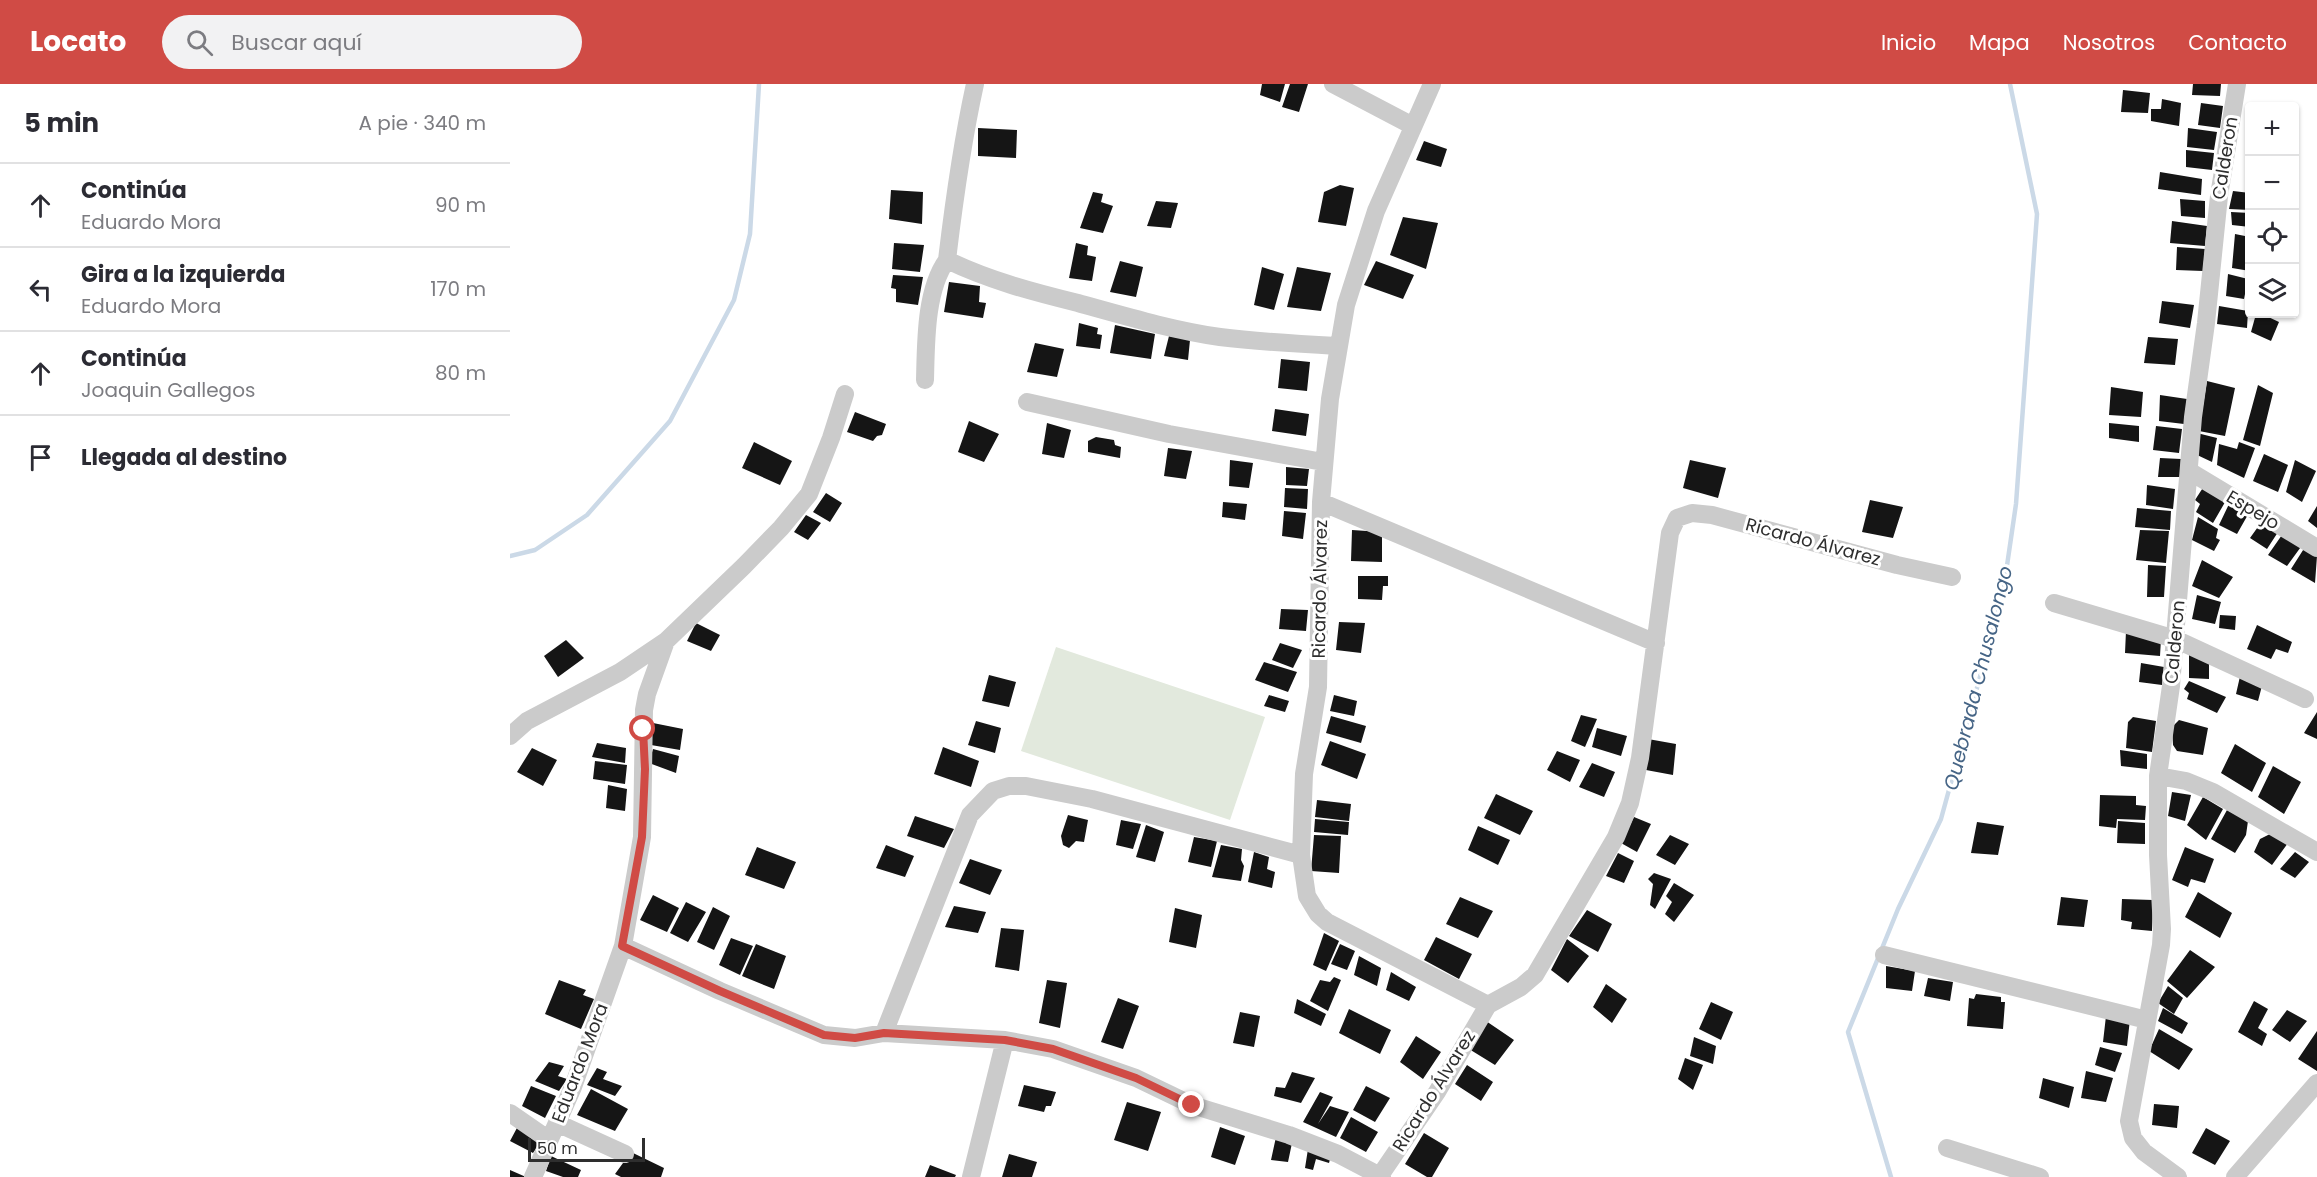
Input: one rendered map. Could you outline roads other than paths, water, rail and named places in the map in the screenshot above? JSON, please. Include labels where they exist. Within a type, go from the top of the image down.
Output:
[{"type":"street","points":[[925,380],[925,350],[930,311],[936,280],[947,260],[956,181],[975,84]]},
{"type":"street","points":[[1333,84],[1413,126]]},
{"type":"street","name":"Ricardo Álvarez","points":[[1432,84],[1376,211],[1346,305],[1339,345],[1323,462],[1318,687],[1304,774],[1301,855],[1307,896],[1318,914],[1327,922],[1488,1005]]},
{"type":"street","name":"Calderon","points":[[2169,1175],[2144,1152],[2133,1138],[2129,1121],[2162,929],[2158,855],[2158,776],[2175,639],[2193,417],[2206,323],[2218,196],[2237,84]]},
{"type":"street","points":[[947,260],[965,269],[1024,289],[1168,327],[1220,337],[1303,345],[1339,345]]},
{"type":"street","points":[[510,736],[527,721],[620,672],[666,641],[744,566],[781,528],[809,494],[845,394]]},
{"type":"street","points":[[1027,402],[1168,434],[1323,462]]},
{"type":"street","name":"Espejo","points":[[2189,471],[2317,548]]},
{"type":"street","points":[[1322,502],[1656,643]]},
{"type":"street","name":"Ricardo Álvarez","points":[[1380,1177],[1437,1092],[1488,1005],[1521,987],[1535,975],[1616,837],[1630,803],[1640,758],[1670,533],[1677,518],[1692,513],[1712,515],[1897,565],[1952,577]]},
{"type":"street","points":[[2055,603],[2175,639],[2305,699]]},
{"type":"street","name":"Eduardo Mora","points":[[532,1177],[577,1077],[622,946],[642,837],[644,710],[647,694],[666,641]]},
{"type":"street","points":[[2158,776],[2186,781],[2212,792],[2317,852]]},
{"type":"street","points":[[884,1033],[970,815],[993,791],[1009,786],[1026,786],[1092,799],[1301,855]]},
{"type":"street","points":[[622,946],[824,1035],[855,1038],[884,1033],[1005,1040],[1053,1049],[1136,1078],[1192,1105],[1289,1135],[1338,1154],[1380,1177]]},
{"type":"street","points":[[1884,955],[2146,1020]]},
{"type":"street","points":[[971,1177],[1005,1040]]},
{"type":"street","points":[[2235,1177],[2317,1083]]},
{"type":"street","points":[[510,1113],[549,1140]]},
{"type":"street","points":[[557,1123],[625,1154]]},
{"type":"street","points":[[1947,1148],[2040,1177]]},
{"type":"waterway","points":[[510,556],[535,550],[587,515],[670,421],[734,300],[750,234],[759,84]]},
{"type":"waterway","name":"Quebrada Chusalongo","points":[[1891,1177],[1848,1032],[1898,909],[1941,819],[2003,593],[2016,504],[2037,214],[2010,84]]}]
